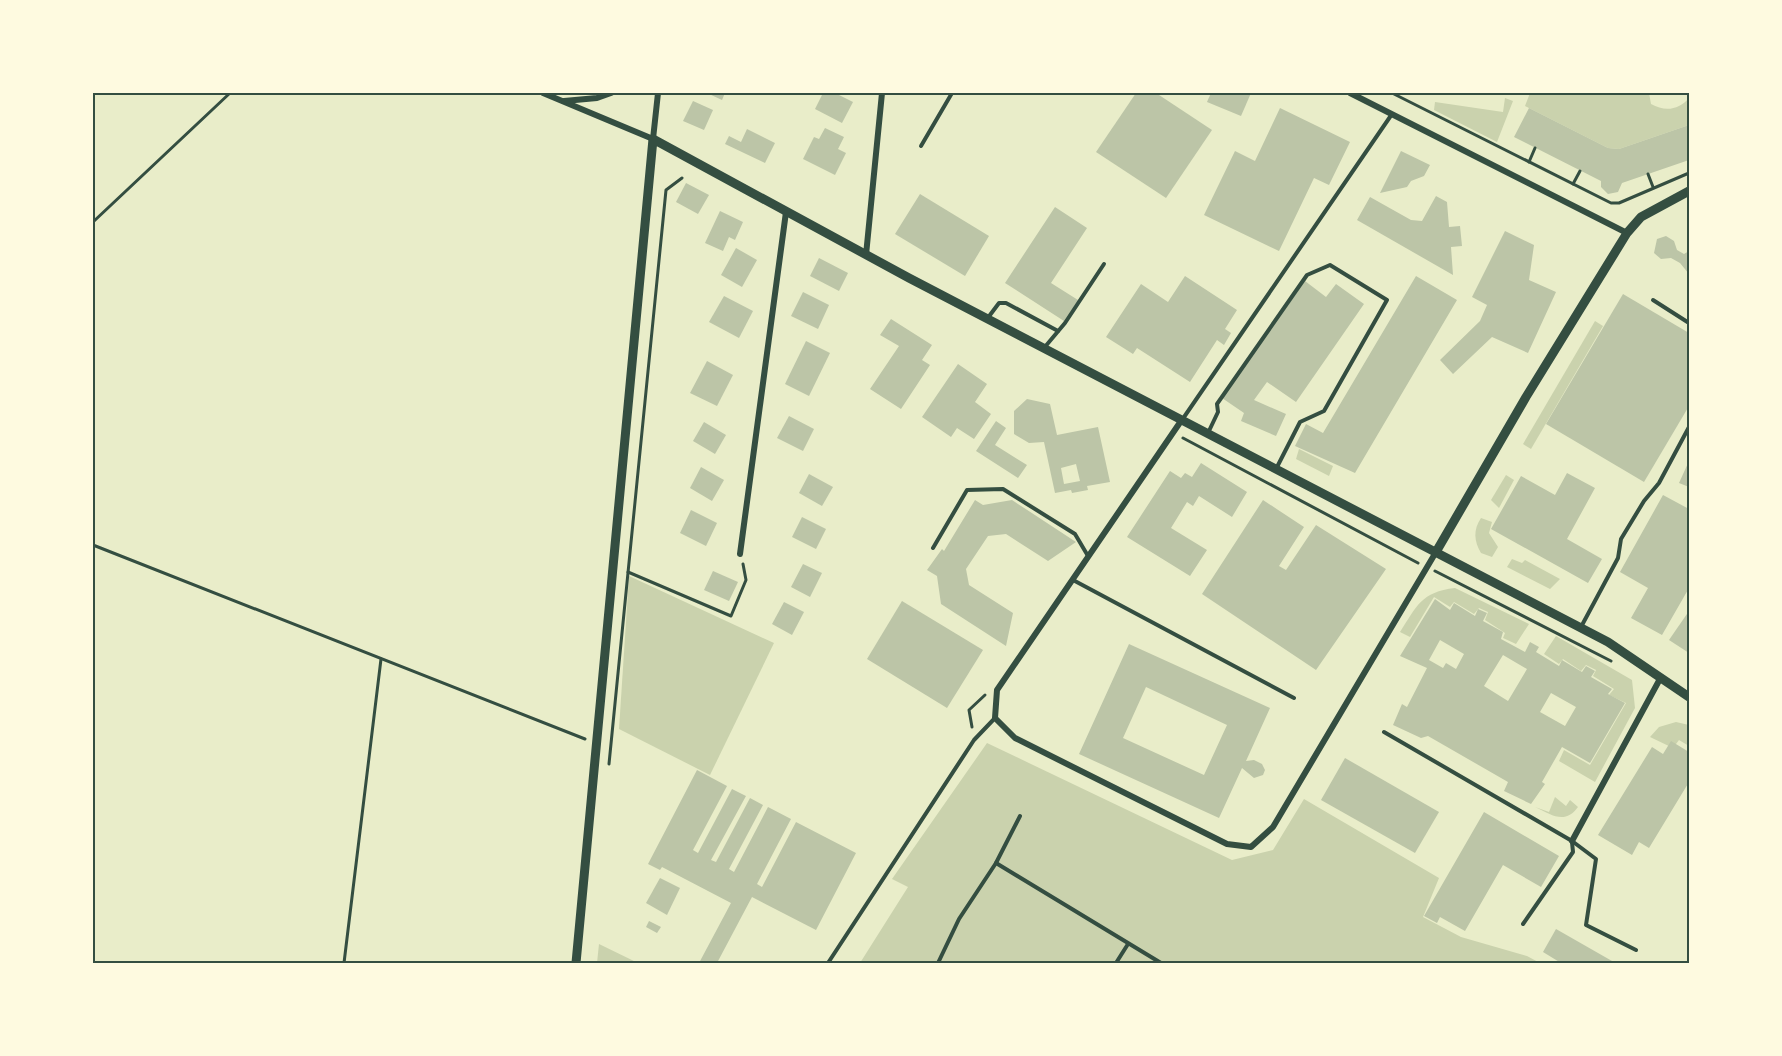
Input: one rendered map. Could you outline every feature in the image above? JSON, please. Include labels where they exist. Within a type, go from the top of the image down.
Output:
[{"type":"street","points":[[543,93],[653,140],[987,320],[1608,642],[1689,697]]},
{"type":"street","points":[[561,101],[597,98],[611,93]]},
{"type":"street","points":[[576,963],[658,93]]},
{"type":"street","points":[[866,255],[882,93]]},
{"type":"street","points":[[1350,93],[1627,233]]},
{"type":"street","points":[[1181,421],[997,690],[995,718],[1015,738],[1227,844],[1251,847],[1273,827],[1627,233],[1641,218],[1689,191]]},
{"type":"street","points":[[740,554],[786,212]]},
{"type":"street","points":[[1572,841],[1661,677]]},
{"type":"lane","points":[[921,146],[952,93]]},
{"type":"lane","points":[[1181,421],[1392,114]]},
{"type":"lane","points":[[1044,349],[1104,264]]},
{"type":"lane","points":[[1207,435],[1218,412],[1217,404],[1270,325],[1307,275],[1330,266],[1387,300],[1324,411],[1300,422],[1275,470]]},
{"type":"lane","points":[[1653,300],[1689,323]]},
{"type":"lane","points":[[987,320],[999,303],[1006,303],[1058,331]]},
{"type":"lane","points":[[1581,628],[1618,558],[1621,539],[1644,501],[1659,483],[1689,427]]},
{"type":"lane","points":[[933,548],[967,490],[1003,489],[1075,534],[1088,557]]},
{"type":"lane","points":[[1072,580],[1294,698]]},
{"type":"lane","points":[[828,963],[974,740],[995,718]]},
{"type":"lane","points":[[1384,732],[1572,841],[1596,859],[1586,925],[1636,950]]},
{"type":"lane","points":[[938,963],[959,919],[996,863],[1020,816]]},
{"type":"lane","points":[[1523,924],[1573,852],[1572,841]]},
{"type":"lane","points":[[996,863],[1161,963]]},
{"type":"lane","points":[[885,875],[892,879]]},
{"type":"lane","points":[[1116,963],[1128,944]]},
{"type":"path","points":[[93,222],[230,93]]},
{"type":"path","points":[[1392,93],[1604,200],[1619,203],[1689,172]]},
{"type":"path","points":[[1529,162],[1535,148]]},
{"type":"path","points":[[1573,184],[1580,171]]},
{"type":"path","points":[[1648,174],[1653,187]]},
{"type":"path","points":[[608,773],[666,190],[682,178]]},
{"type":"path","points":[[1174,433],[1427,568],[1612,661]]},
{"type":"path","points":[[93,545],[596,743]]},
{"type":"path","points":[[615,564],[627,572],[731,616],[746,580],[740,554]]},
{"type":"path","points":[[344,963],[381,659]]},
{"type":"path","points":[[974,740],[969,710],[988,691],[997,690]]},
{"type":"green space","points":[[1530,93],[1649,93],[1651,104],[1667,109],[1681,105],[1689,98],[1689,125],[1619,149],[1608,148],[1525,106]]},
{"type":"green space","points":[[1505,98],[1513,101],[1497,142],[1434,110],[1435,102],[1503,112]]},
{"type":"green space","points":[[1595,321],[1603,326],[1531,449],[1523,444]]},
{"type":"green space","points":[[1299,449],[1333,466],[1329,476],[1296,459]]},
{"type":"green space","points":[[1506,475],[1514,480],[1499,508],[1491,500]]},
{"type":"green space","points":[[1481,518],[1492,522],[1489,533],[1498,547],[1492,557],[1481,553],[1477,544],[1475,536]]},
{"type":"green space","points":[[1512,559],[1522,563],[1525,560],[1560,579],[1550,589],[1507,567]]},
{"type":"green space","points":[[629,576],[774,643],[710,775],[619,729]]},
{"type":"green space","points":[[1455,588],[1529,624],[1516,644],[1503,638],[1505,633],[1485,620],[1488,612],[1479,608],[1474,614],[1454,602],[1450,607],[1434,597],[1410,637],[1400,632],[1416,608],[1427,597]]},
{"type":"green space","points":[[1556,636],[1632,680],[1635,708],[1595,782],[1559,761],[1564,750],[1590,765],[1626,703],[1609,695],[1614,689],[1593,676],[1596,670],[1586,665],[1581,671],[1563,659],[1559,664],[1544,654]]},
{"type":"green space","points":[[1676,722],[1689,725],[1689,746],[1679,740],[1673,748],[1650,737],[1659,727]]},
{"type":"green space","points":[[987,743],[1232,860],[1273,850],[1304,799],[1439,878],[1423,917],[1461,937],[1527,956],[1540,963],[860,963],[908,887],[892,879]]},
{"type":"green space","points":[[1555,797],[1566,806],[1570,800],[1578,807],[1568,816],[1558,817],[1535,807],[1549,812]]},
{"type":"green space","points":[[599,944],[638,963],[597,963]]},
{"type":"building","points":[[707,93],[725,93],[722,100]]},
{"type":"building","points":[[823,93],[835,93],[853,102],[842,123],[815,109]]},
{"type":"building","points":[[1136,93],[1156,93],[1212,130],[1166,198],[1096,152]]},
{"type":"building","points":[[1211,93],[1251,93],[1241,116],[1207,102]]},
{"type":"building","points":[[693,101],[713,110],[704,130],[683,121]]},
{"type":"building","points":[[1280,108],[1350,142],[1329,185],[1314,178],[1279,251],[1204,215],[1235,151],[1255,161]]},
{"type":"building","points":[[1529,108],[1608,148],[1619,149],[1689,125],[1689,160],[1622,183],[1618,192],[1608,194],[1601,187],[1601,181],[1514,137]]},
{"type":"building","points":[[825,128],[844,137],[838,149],[846,153],[835,175],[803,159],[814,137],[819,139]]},
{"type":"building","points":[[747,129],[775,143],[765,163],[725,144],[729,136],[741,142]]},
{"type":"building","points":[[1401,151],[1430,165],[1424,176],[1411,181],[1407,187],[1380,193]]},
{"type":"building","points":[[686,183],[709,195],[698,214],[676,202]]},
{"type":"building","points":[[920,194],[989,236],[965,276],[895,234]]},
{"type":"building","points":[[1436,196],[1447,202],[1449,227],[1460,226],[1462,246],[1451,247],[1453,275],[1357,220],[1370,197],[1411,220],[1422,221]]},
{"type":"building","points":[[1055,207],[1087,228],[1051,283],[1078,300],[1064,321],[1005,283]]},
{"type":"building","points":[[720,211],[743,222],[735,240],[729,237],[723,251],[705,243]]},
{"type":"building","points":[[1505,231],[1534,245],[1529,280],[1556,292],[1528,353],[1492,337],[1453,374],[1440,360],[1480,321],[1487,305],[1472,297]]},
{"type":"building","points":[[1666,236],[1674,241],[1677,250],[1684,254],[1689,251],[1689,274],[1680,263],[1671,258],[1661,259],[1654,253],[1657,239]]},
{"type":"building","points":[[736,248],[757,260],[742,287],[721,275]]},
{"type":"building","points":[[819,258],[848,273],[839,291],[810,276]]},
{"type":"building","points":[[1185,276],[1237,310],[1225,329],[1231,333],[1224,345],[1217,340],[1190,382],[1137,348],[1133,354],[1106,337],[1141,284],[1168,302]]},
{"type":"building","points":[[1416,276],[1457,300],[1355,473],[1295,446],[1306,424],[1323,433]]},
{"type":"building","points":[[1305,281],[1326,297],[1336,284],[1364,304],[1296,402],[1267,382],[1254,400],[1286,414],[1276,436],[1241,421],[1244,413],[1222,398]]},
{"type":"building","points":[[803,292],[829,305],[818,329],[791,316]]},
{"type":"building","points":[[1623,294],[1689,333],[1689,406],[1644,482],[1546,424]]},
{"type":"building","points":[[724,296],[753,311],[739,338],[709,322]]},
{"type":"building","points":[[891,319],[932,345],[922,360],[930,365],[901,409],[870,389],[899,346],[880,335]]},
{"type":"building","points":[[806,341],[830,353],[809,396],[785,384]]},
{"type":"building","points":[[707,361],[733,375],[717,406],[690,393]]},
{"type":"building","points":[[958,364],[987,384],[975,402],[991,414],[974,439],[957,428],[951,437],[922,417]]},
{"type":"building","points":[[1027,399],[1050,404],[1057,435],[1098,427],[1110,482],[1087,486],[1088,490],[1055,493],[1044,442],[1029,443],[1014,434],[1014,411]],"holes":[[[1076,464],[1080,481],[1064,484],[1061,468]]]},
{"type":"building","points":[[789,416],[814,429],[803,451],[777,438]]},
{"type":"building","points":[[996,421],[1006,428],[995,445],[1027,465],[1018,478],[976,451]]},
{"type":"building","points":[[704,422],[726,435],[715,454],[693,441]]},
{"type":"building","points":[[1689,461],[1689,487],[1679,483]]},
{"type":"building","points":[[1201,463],[1247,492],[1232,517],[1199,496],[1193,506],[1187,502],[1171,528],[1207,550],[1190,576],[1127,537],[1170,471],[1181,478],[1185,473],[1192,477]]},
{"type":"building","points":[[701,467],[724,480],[712,501],[690,488]]},
{"type":"building","points":[[1567,473],[1595,488],[1567,539],[1602,559],[1588,583],[1491,529],[1521,476],[1555,495]]},
{"type":"building","points":[[809,474],[833,487],[822,506],[799,493]]},
{"type":"building","points":[[1663,495],[1689,509],[1689,588],[1662,635],[1631,618],[1648,588],[1620,572]]},
{"type":"building","points":[[975,500],[983,505],[1012,500],[1076,542],[1048,561],[1006,534],[988,536],[966,569],[969,585],[1013,613],[1006,646],[941,604],[937,576],[927,570],[942,549],[944,551]]},
{"type":"building","points":[[1263,500],[1304,527],[1279,566],[1286,570],[1316,525],[1386,569],[1316,670],[1202,594]]},
{"type":"building","points":[[691,510],[717,523],[706,546],[680,533]]},
{"type":"building","points":[[802,517],[826,529],[816,549],[792,537]]},
{"type":"building","points":[[803,564],[822,573],[810,597],[791,587]]},
{"type":"building","points":[[713,571],[738,582],[729,601],[704,590]]},
{"type":"building","points":[[1435,599],[1450,610],[1454,603],[1475,616],[1478,609],[1487,613],[1483,621],[1503,632],[1501,639],[1525,652],[1530,642],[1539,647],[1536,652],[1559,666],[1562,660],[1582,672],[1586,666],[1595,671],[1591,677],[1612,689],[1608,694],[1625,703],[1590,763],[1562,747],[1542,782],[1545,784],[1531,804],[1504,791],[1508,782],[1428,736],[1421,738],[1393,725],[1402,704],[1407,707],[1427,668],[1400,656]],"holes":[[[1440,640],[1464,654],[1456,669],[1446,663],[1443,668],[1429,660]],[[1503,655],[1527,669],[1508,701],[1484,686]],[[1551,693],[1576,707],[1565,726],[1540,712]]]},
{"type":"building","points":[[902,601],[983,650],[947,708],[867,659]]},
{"type":"building","points":[[784,602],[804,612],[792,635],[772,624]]},
{"type":"building","points":[[1689,611],[1689,653],[1669,640]]},
{"type":"building","points":[[1129,644],[1270,708],[1246,761],[1254,760],[1262,764],[1265,770],[1263,775],[1254,778],[1242,768],[1219,818],[1079,754]],"holes":[[[1146,687],[1227,725],[1204,775],[1123,738]]]},
{"type":"building","points":[[1671,741],[1689,752],[1689,782],[1649,848],[1639,842],[1632,855],[1598,835],[1652,747],[1663,754]]},
{"type":"building","points":[[1345,758],[1439,812],[1415,853],[1321,800]]},
{"type":"building","points":[[697,770],[727,786],[693,850],[698,853],[732,789],[746,796],[711,860],[716,862],[750,798],[763,805],[729,869],[734,872],[768,807],[791,819],[757,884],[762,887],[796,822],[856,853],[816,930],[752,897],[717,963],[699,963],[731,903],[662,867],[660,870],[648,864]]},
{"type":"building","points":[[1484,812],[1559,856],[1541,887],[1503,865],[1465,931],[1440,917],[1437,923],[1424,916]]},
{"type":"building","points":[[660,878],[680,888],[667,915],[646,903]]},
{"type":"building","points":[[649,921],[661,927],[657,933],[646,927]]},
{"type":"building","points":[[1556,929],[1612,961],[1611,963],[1561,963],[1543,952]]}]
